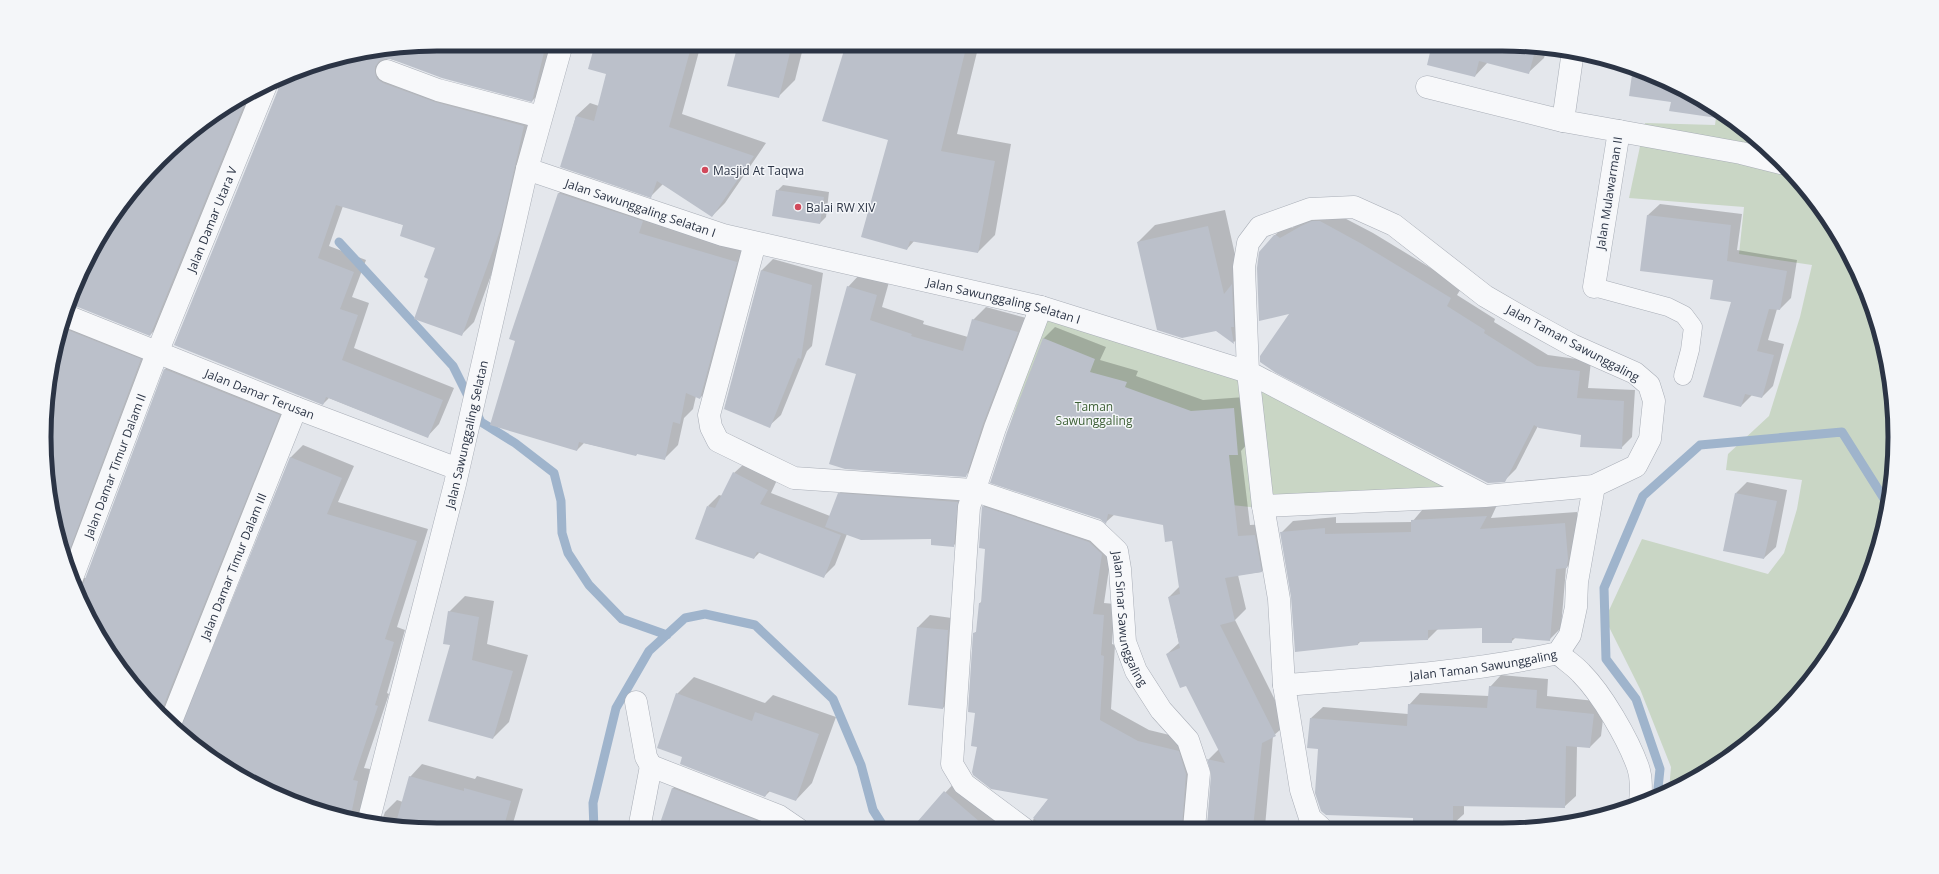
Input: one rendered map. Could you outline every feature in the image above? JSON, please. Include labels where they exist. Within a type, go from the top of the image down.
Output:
[{"type":"street","name":"Jalan Sawunggaling Selatan","points":[[369,817],[458,468],[527,169],[560,51]]},
{"type":"street","points":[[1563,121],[1572,57]]},
{"type":"street","points":[[388,71],[438,90],[541,117]]},
{"type":"street","name":"Jalan Mulawarman II","points":[[1427,87],[1563,121],[1619,131],[1594,287]]},
{"type":"street","name":"Jalan Damar Utara V","points":[[157,353],[263,93]]},
{"type":"street","points":[[1619,131],[1740,153],[1771,161]]},
{"type":"street","name":"Jalan Sawunggaling Selatan I","points":[[527,169],[723,235],[1040,307],[1248,372]]},
{"type":"street","name":"Jalan Taman Sawunggaling","points":[[1264,506],[1485,496],[1594,486],[1636,466],[1650,440],[1654,401],[1649,385],[1635,373],[1572,345],[1485,296],[1394,225],[1354,207],[1310,209],[1260,227],[1248,243],[1244,267],[1248,372],[1264,506],[1279,599],[1284,685],[1301,790],[1310,818],[1316,823]]},
{"type":"street","points":[[755,243],[709,415],[711,427],[718,441],[794,478],[973,490]]},
{"type":"street","points":[[1015,823],[964,784],[952,764],[969,507],[973,490],[1040,307]]},
{"type":"street","name":"Jalan Damar Terusan","points":[[70,317],[296,408],[458,468]]},
{"type":"street","name":"Jalan Damar Timur Dalam II","points":[[75,571],[157,353]]},
{"type":"street","points":[[1248,372],[1485,496]]},
{"type":"street","name":"Jalan Damar Timur Dalam III","points":[[172,718],[296,408]]},
{"type":"street","name":"Jalan Taman Sawunggaling","points":[[1284,685],[1426,674],[1517,662],[1558,653],[1570,635],[1576,606],[1577,582],[1594,486]]},
{"type":"street","name":"Jalan Sinar Sawunggaling","points":[[973,490],[1096,531],[1117,551],[1120,569],[1125,642],[1140,677],[1161,710],[1188,740],[1199,773],[1194,823]]},
{"type":"street","points":[[1558,653],[1581,673],[1601,699],[1623,736],[1638,768],[1641,786],[1640,798]]},
{"type":"street","points":[[636,702],[646,757],[651,766],[779,816],[789,823]]},
{"type":"street","points":[[640,823],[651,766]]},
{"type":"lane","points":[[1594,287],[1668,307],[1684,315],[1693,327],[1690,350],[1682,376]]},
{"type":"green space","points":[[1716,116],[1757,147],[1792,182],[1823,223],[1848,266],[1868,313],[1881,362],[1887,412],[1887,462],[1881,512],[1868,561],[1848,608],[1823,651],[1792,692],[1757,727],[1716,758],[1669,785],[1671,767],[1640,689],[1605,619],[1642,539],[1768,574],[1784,553],[1797,509],[1802,480],[1726,470],[1728,454],[1769,416],[1800,317],[1812,265],[1739,254],[1744,207],[1629,198],[1645,123],[1715,125]]},
{"type":"green space","name":"Taman Sawunggaling","points":[[1044,317],[1255,384],[1462,489],[1250,507],[993,479]]},
{"type":"building","points":[[437,51],[544,51],[532,102],[442,78],[391,59],[379,61],[375,67],[377,79],[383,83],[435,102],[524,126],[501,228],[462,336],[414,319],[428,279],[424,277],[435,248],[400,236],[403,225],[336,205],[318,258],[354,272],[340,309],[358,315],[342,360],[443,400],[428,438],[326,397],[323,405],[174,345],[278,90],[278,85],[313,71],[362,58],[387,54]]},
{"type":"building","points":[[593,51],[690,51],[669,127],[754,156],[712,217],[657,181],[651,198],[560,167],[576,116],[594,121],[606,74],[588,69]]},
{"type":"building","points":[[736,51],[790,51],[779,98],[727,86]]},
{"type":"building","points":[[844,51],[965,51],[941,151],[995,161],[978,253],[910,241],[907,250],[861,237],[888,140],[822,121]]},
{"type":"building","points":[[1430,51],[1535,53],[1529,74],[1479,61],[1475,77],[1427,65]]},
{"type":"building","points":[[1632,73],[1673,91],[1719,118],[1669,111],[1671,102],[1629,96]]},
{"type":"building","points":[[245,102],[150,336],[74,305],[80,289],[103,244],[116,223],[147,182],[182,147],[223,116]]},
{"type":"building","name":"Balai RW XIV","points":[[776,190],[824,197],[820,224],[772,216]]},
{"type":"building","points":[[558,193],[643,221],[639,233],[737,262],[700,399],[686,393],[680,424],[673,422],[665,460],[637,454],[636,456],[579,442],[577,451],[490,425],[515,341],[509,339]]},
{"type":"building","points":[[1647,215],[1731,225],[1727,261],[1787,271],[1780,310],[1769,309],[1757,351],[1774,355],[1762,398],[1745,394],[1741,407],[1703,397],[1731,302],[1710,299],[1713,280],[1640,271]]},
{"type":"building","points":[[1312,221],[1320,221],[1362,244],[1451,298],[1447,306],[1485,330],[1484,333],[1537,366],[1580,371],[1577,398],[1624,401],[1622,449],[1580,447],[1581,435],[1539,428],[1534,425],[1505,482],[1488,483],[1276,373],[1260,362],[1260,356],[1289,314],[1259,321],[1257,268],[1259,252],[1274,235],[1280,238]]},
{"type":"building","points":[[1208,226],[1224,294],[1232,284],[1234,327],[1231,327],[1234,344],[1216,331],[1182,338],[1157,330],[1137,242]]},
{"type":"building","points":[[761,270],[812,285],[801,359],[798,358],[770,428],[724,409]]},
{"type":"building","points":[[847,286],[877,295],[870,320],[912,334],[911,336],[963,351],[972,319],[1018,332],[983,424],[966,477],[845,469],[829,464],[856,374],[825,365]]},
{"type":"building","points":[[66,329],[141,359],[69,553],[58,512],[54,487],[51,437],[54,387],[58,362]]},
{"type":"building","points":[[1043,338],[1095,359],[1090,372],[1127,382],[1125,387],[1191,411],[1234,408],[1238,455],[1229,455],[1238,536],[1255,535],[1262,572],[1225,578],[1235,621],[1220,625],[1276,736],[1262,743],[1254,823],[1207,823],[1211,774],[1207,759],[1225,763],[1186,686],[1180,688],[1166,654],[1180,648],[1168,597],[1180,594],[1172,541],[1165,542],[1163,525],[1108,514],[1106,524],[1100,519],[990,483],[1007,432]]},
{"type":"building","points":[[164,369],[280,415],[162,708],[147,692],[116,651],[103,630],[80,586],[84,582]]},
{"type":"building","points":[[290,457],[342,478],[327,514],[417,541],[385,639],[394,642],[375,705],[378,706],[353,780],[358,781],[351,813],[313,803],[266,783],[223,758],[181,726]]},
{"type":"building","points":[[733,472],[768,490],[760,504],[841,535],[824,578],[757,552],[754,559],[695,539],[707,506],[715,508]]},
{"type":"building","points":[[838,493],[958,502],[954,547],[931,545],[931,539],[861,540],[825,527]]},
{"type":"building","points":[[1735,493],[1777,501],[1764,559],[1723,551]]},
{"type":"building","points":[[982,506],[1089,542],[1102,554],[1093,614],[1104,615],[1101,655],[1104,656],[1100,720],[1138,741],[1179,751],[1186,774],[1182,823],[1040,823],[1033,818],[1048,799],[991,789],[973,775],[972,772],[977,747],[971,746],[975,713],[968,712],[973,633],[976,632],[979,603],[981,603],[985,549],[979,548]]},
{"type":"building","points":[[1487,516],[1480,529],[1565,523],[1568,559],[1567,568],[1556,569],[1550,641],[1512,638],[1512,643],[1482,643],[1482,628],[1428,630],[1428,640],[1358,642],[1358,645],[1295,652],[1291,597],[1280,532],[1325,528],[1325,534],[1411,532],[1411,520]]},
{"type":"building","points":[[448,611],[479,617],[472,660],[513,671],[493,739],[428,721],[450,645],[443,644]]},
{"type":"building","points":[[917,627],[948,630],[943,709],[908,705]]},
{"type":"building","points":[[1489,686],[1537,690],[1536,708],[1594,714],[1590,748],[1566,746],[1565,808],[1453,806],[1453,823],[1413,823],[1413,818],[1326,815],[1321,811],[1315,793],[1318,749],[1307,748],[1310,718],[1407,726],[1408,704],[1487,708]]},
{"type":"building","points":[[676,693],[752,721],[755,712],[819,734],[796,801],[768,791],[765,797],[680,764],[682,757],[657,748]]},
{"type":"building","points":[[409,776],[464,791],[464,788],[511,801],[505,823],[437,823],[396,821]]},
{"type":"building","points":[[672,788],[756,820],[755,823],[660,823]]},
{"type":"building","points":[[944,791],[981,823],[916,823]]},
{"type":"waterway","points":[[339,242],[453,366],[470,400]]},
{"type":"waterway","points":[[476,412],[481,422],[515,443],[554,473],[561,501],[562,533],[568,553],[589,585],[622,619],[667,635]]},
{"type":"waterway","points":[[1658,790],[1660,769],[1636,699],[1606,659],[1604,588],[1643,496],[1700,445],[1842,432],[1883,498]]},
{"type":"waterway","points":[[594,823],[593,803],[616,708],[649,651],[685,618],[705,614],[755,625],[833,699],[861,765],[873,810],[881,823]]},
{"type":"place","name":"Masjid At Taqwa","points":[[705,170]]},
{"type":"place","name":"Balai RW XIV","points":[[798,207]]}]
